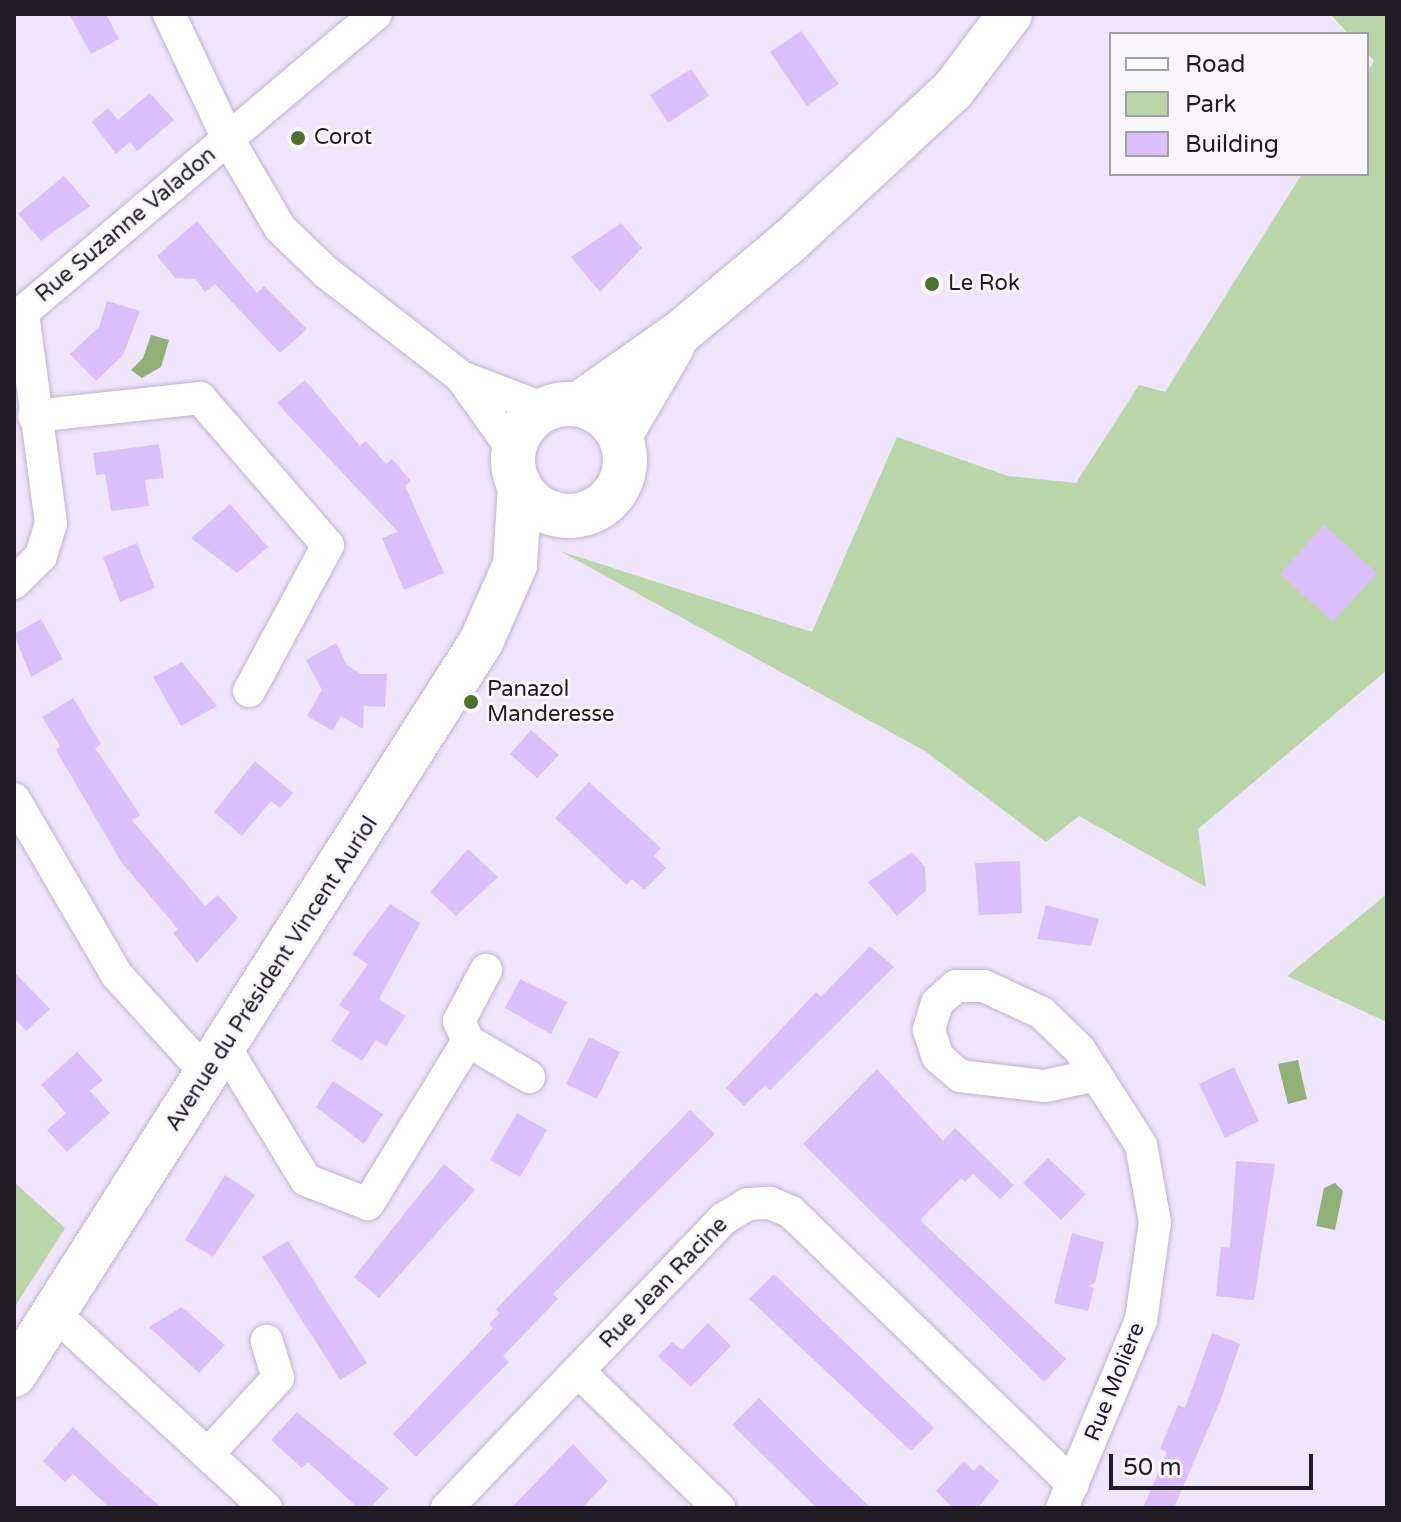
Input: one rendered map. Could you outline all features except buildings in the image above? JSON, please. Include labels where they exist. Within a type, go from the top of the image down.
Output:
[{"type":"street","points":[[169,14],[228,139],[280,228],[327,273],[461,377],[545,510],[579,515],[617,492],[625,468],[620,435],[596,410],[562,407],[461,377]]},
{"type":"street","name":"Rue Suzanne Valadon","points":[[14,583],[41,556],[51,523],[18,300],[228,139],[376,14]]},
{"type":"street","points":[[517,468],[525,427],[680,333],[953,90],[1010,14]]},
{"type":"street","points":[[620,435],[680,333]]},
{"type":"street","points":[[34,416],[200,398],[328,545],[249,691]]},
{"type":"street","name":"Avenue du Président Vincent Auriol","points":[[515,565],[517,468]]},
{"type":"street","name":"Avenue du Président Vincent Auriol","points":[[14,1375],[450,694],[515,565],[579,515]]},
{"type":"street","points":[[14,799],[117,975],[217,1062],[306,1180],[368,1204],[468,1041]]},
{"type":"street","points":[[486,970],[459,1021],[468,1041],[529,1077]]},
{"type":"street","name":"Rue Molière","points":[[1068,1496],[1141,1320],[1155,1222],[1141,1145],[1096,1075],[1042,1013],[984,986],[956,986],[937,1003],[929,1030],[938,1057],[960,1076],[1045,1086],[1096,1075]]},
{"type":"street","name":"Rue Jean Racine","points":[[447,1508],[723,1219],[748,1204],[770,1203],[791,1212],[1068,1496]]},
{"type":"street","points":[[54,1313],[266,1508]]},
{"type":"street","points":[[208,1454],[278,1378],[267,1341]]},
{"type":"street","points":[[578,1371],[719,1508]]},
{"type":"green space","points":[[1330,14],[1387,14],[1387,670],[1198,829],[1206,887],[1079,816],[1046,842],[925,751],[560,551],[812,632],[897,437],[1008,476],[1076,483],[1139,385],[1165,392],[1301,176],[1369,176],[1369,69],[1374,61],[1369,55],[1369,32],[1347,32]]},
{"type":"green space","points":[[1387,894],[1387,1022],[1287,976]]},
{"type":"green space","points":[[14,1182],[65,1228],[14,1308]]},
{"type":"shaded area","points":[[151,335],[169,340],[161,367],[142,378],[131,370],[143,358]]},
{"type":"shaded area","points":[[1298,1060],[1307,1099],[1288,1104],[1278,1064]]},
{"type":"shaded area","points":[[1335,1183],[1343,1191],[1335,1230],[1316,1226],[1324,1188]]},
{"type":"place","name":"Corot","points":[[298,138]]},
{"type":"place","name":"Le Rok","points":[[932,284]]},
{"type":"place","name":"Panazol Manderesse","points":[[471,702]]}]
